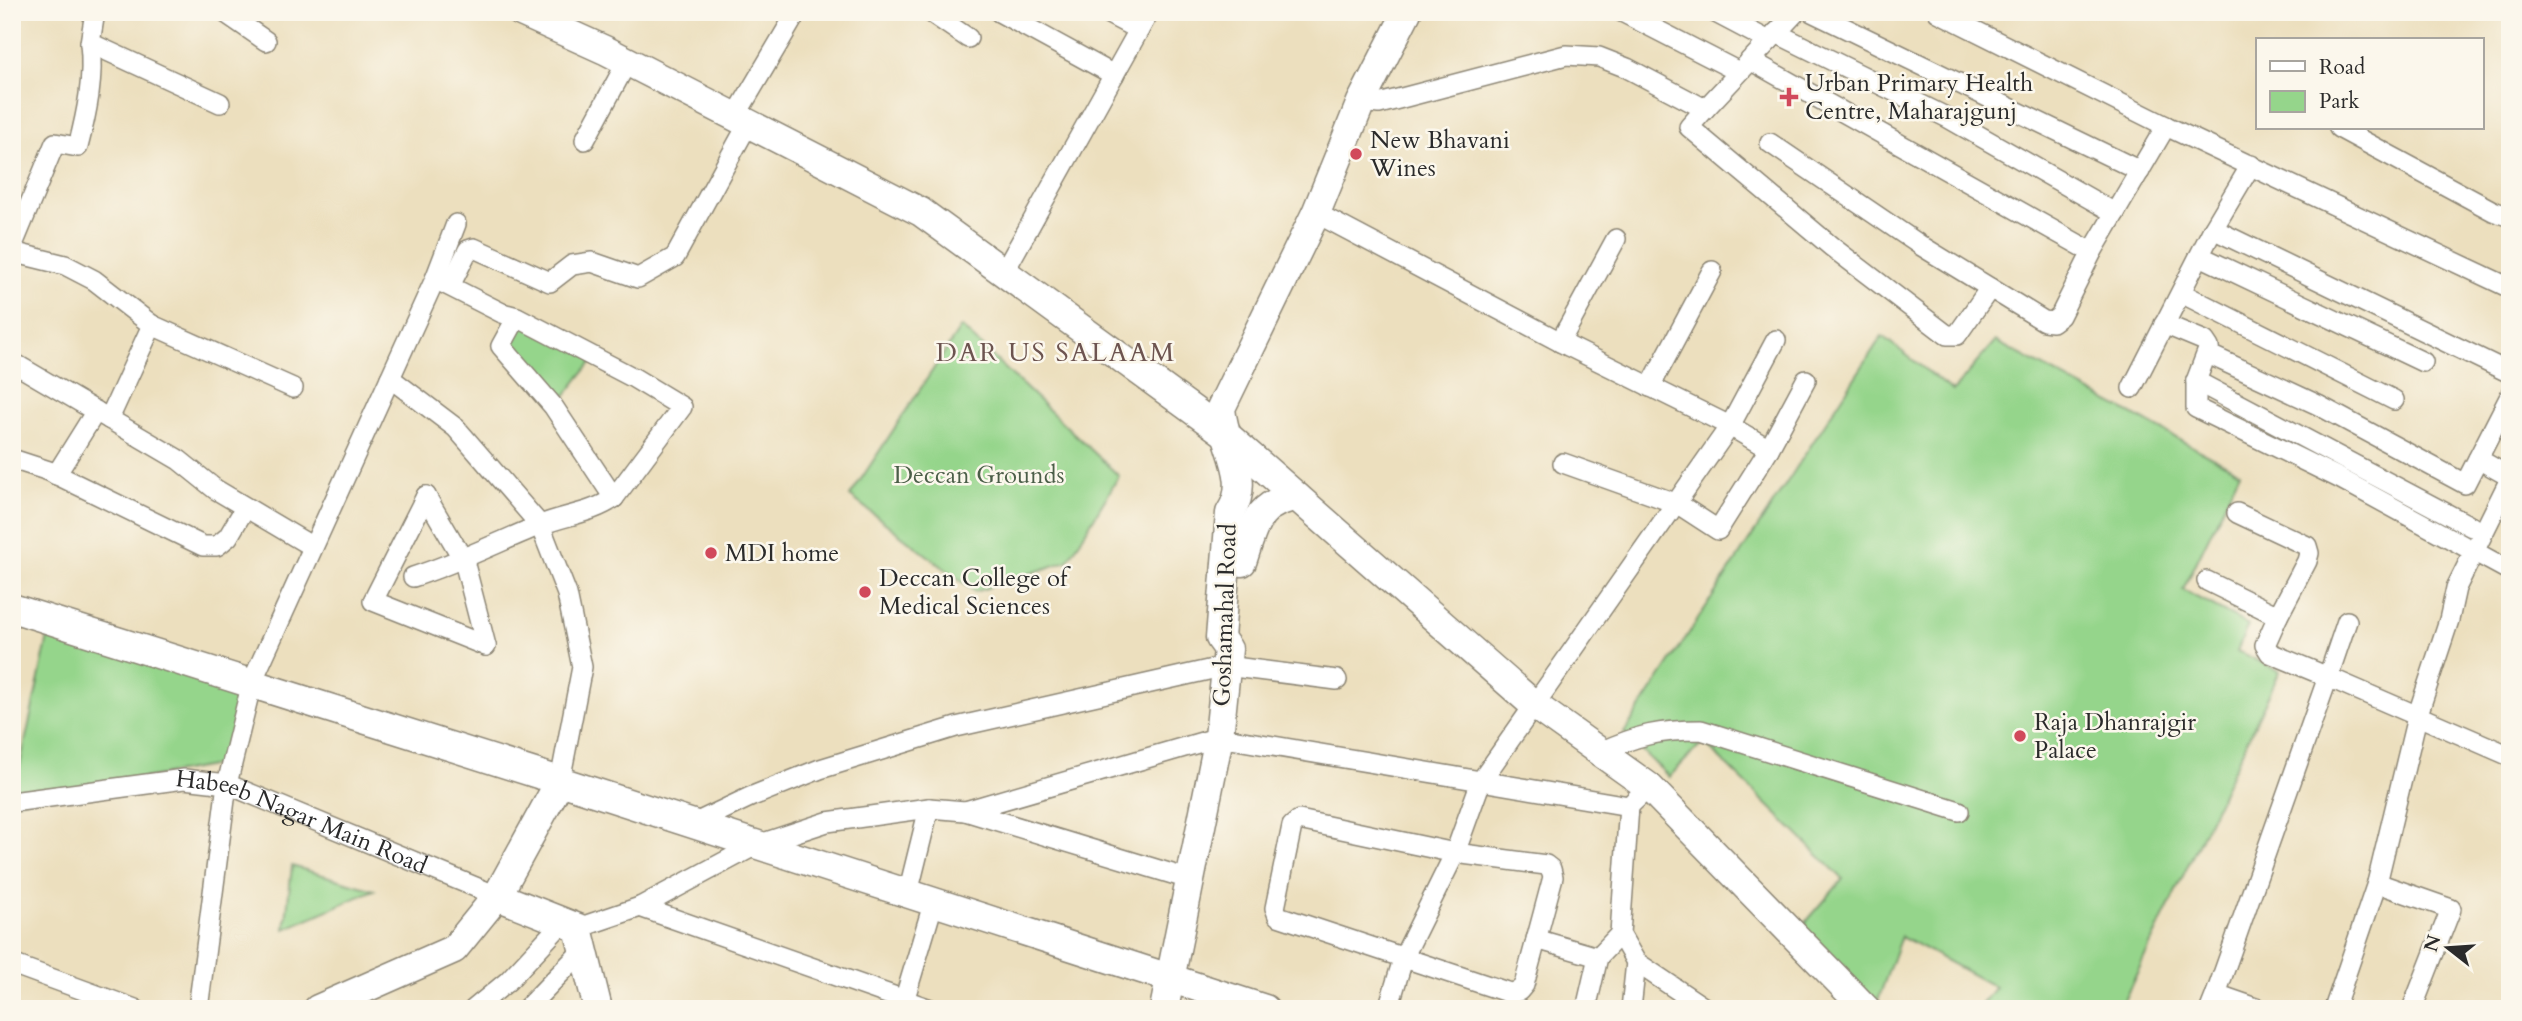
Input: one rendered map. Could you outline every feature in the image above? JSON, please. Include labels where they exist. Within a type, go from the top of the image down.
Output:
[{"type":"street","points":[[96,12],[90,43],[92,64],[88,107],[78,147],[55,143],[12,250],[65,265],[94,280],[152,325],[293,388]]},
{"type":"street","points":[[225,12],[266,41]]},
{"type":"street","points":[[521,12],[627,62],[921,212],[1223,432],[1534,705],[1600,752],[1639,796],[1866,1009]]},
{"type":"street","points":[[198,1009],[227,784],[252,682],[311,546],[390,378],[442,282],[468,250],[474,248],[550,282],[572,265],[592,262],[638,278],[675,257],[797,12]]},
{"type":"street","points":[[930,12],[968,38]]},
{"type":"street","points":[[999,12],[1114,75]]},
{"type":"street","points":[[1105,12],[1139,30]]},
{"type":"street","points":[[1004,272],[1149,12]]},
{"type":"street","name":"Goshamahal Road","points":[[1164,1009],[1219,737],[1227,658],[1220,638],[1230,513],[1240,498],[1239,475],[1223,432],[1221,408],[1316,213],[1361,102],[1407,12]]},
{"type":"street","points":[[1622,12],[1743,66],[2092,252]]},
{"type":"street","points":[[1714,12],[1948,118],[2115,213]]},
{"type":"street","points":[[1796,12],[1689,127],[1832,247],[1947,335],[1957,335],[1990,288]]},
{"type":"street","points":[[1812,12],[2140,171]]},
{"type":"street","points":[[1938,12],[2166,126],[2510,288]]},
{"type":"street","points":[[90,43],[220,103]]},
{"type":"street","points":[[1361,102],[1379,104],[1566,55],[1600,57],[1627,68],[1704,109]]},
{"type":"street","points":[[585,140],[627,62]]},
{"type":"street","points":[[1770,144],[1990,288],[2044,321],[2052,322],[2060,316],[2092,252],[2166,126]]},
{"type":"street","points":[[2343,130],[2493,211],[2510,217]]},
{"type":"street","points":[[2132,388],[2213,229],[2250,165]]},
{"type":"street","points":[[1316,213],[1560,342],[1730,426],[1769,449]]},
{"type":"street","points":[[442,282],[456,224]]},
{"type":"street","points":[[2213,229],[2510,373]]},
{"type":"street","points":[[1560,342],[1616,239]]},
{"type":"street","points":[[2200,256],[2423,362]]},
{"type":"street","points":[[1650,387],[1712,271]]},
{"type":"street","points":[[413,577],[464,561],[540,525],[600,508],[614,498],[682,407],[634,378],[517,317],[502,313],[442,282]]},
{"type":"street","points":[[2181,293],[2394,400]]},
{"type":"street","points":[[517,317],[501,346],[553,407],[614,498]]},
{"type":"street","points":[[2164,324],[2205,341],[2209,347],[2196,381],[2196,408],[2339,478],[2510,571]]},
{"type":"street","points":[[56,475],[102,415],[152,325]]},
{"type":"street","points":[[1388,1009],[1404,956],[1455,853],[1481,781],[1730,426],[1776,340]]},
{"type":"street","points":[[2208,354],[2318,405],[2465,484],[2510,396]]},
{"type":"street","points":[[12,362],[179,460],[245,508],[311,546]]},
{"type":"street","points":[[318,1009],[454,949],[497,896],[560,781],[582,667],[567,594],[540,525],[456,428],[390,378]]},
{"type":"street","points":[[1563,463],[1678,503],[1718,530],[1769,449],[1806,380]]},
{"type":"street","points":[[2196,381],[2472,527]]},
{"type":"street","points":[[12,458],[56,475],[204,546],[217,546],[228,537],[245,508]]},
{"type":"street","points":[[2334,1009],[2377,883],[2417,717],[2449,620],[2456,588],[2510,478],[2478,459]]},
{"type":"street","points":[[426,496],[464,561],[486,646],[373,601],[426,496]]},
{"type":"street","points":[[1242,562],[1251,534],[1268,506],[1276,500],[1297,497]]},
{"type":"street","points":[[1227,658],[1236,639],[1247,512],[1240,498]]},
{"type":"street","points":[[2237,513],[2307,546],[2309,553],[2265,645],[2270,653],[2510,756]]},
{"type":"street","points":[[2207,581],[2278,616]]},
{"type":"street","points":[[12,608],[252,682],[1265,1009]]},
{"type":"street","points":[[2259,1009],[2213,1001],[2347,621]]},
{"type":"street","points":[[691,825],[750,797],[871,751],[1227,658],[1337,680]]},
{"type":"street","points":[[1600,752],[1638,735],[1663,730],[1701,730],[1959,811]]},
{"type":"street","points":[[965,811],[1219,737],[1481,781],[1639,796]]},
{"type":"street","name":"Habeeb Nagar Main Road","points":[[12,802],[184,779],[227,784],[497,896],[575,933]]},
{"type":"street","points":[[1586,1009],[1598,957],[1620,934],[1639,796]]},
{"type":"street","points":[[904,1001],[921,897],[929,808]]},
{"type":"street","points":[[474,1009],[575,933],[639,907],[754,846],[827,822],[929,808],[965,811],[1192,880]]},
{"type":"street","points":[[1298,820],[1455,853],[1546,865],[1551,869],[1553,877],[1524,985],[1519,991],[1510,993],[1278,916],[1275,908],[1292,826],[1298,820]]},
{"type":"street","points":[[2377,883],[2451,909],[2412,1009]]},
{"type":"street","points":[[639,907],[930,1009]]},
{"type":"street","points":[[526,1009],[575,933]]},
{"type":"street","points":[[575,933],[598,1009]]},
{"type":"street","points":[[1620,934],[1636,962],[1706,1009]]},
{"type":"street","points":[[1536,939],[1598,957]]},
{"type":"street","points":[[1631,1009],[1636,962]]},
{"type":"street","points":[[12,964],[135,1009]]},
{"type":"green space","points":[[522,320],[594,359],[564,397],[511,347]]},
{"type":"green space","name":"Deccan Grounds","points":[[961,327],[1119,476],[1068,561],[975,592],[850,496]]},
{"type":"green space","points":[[1882,336],[1953,391],[1995,341],[2240,472],[2183,590],[2248,625],[2237,651],[2280,671],[2120,1009],[1978,1009],[1995,987],[1901,936],[1877,1003],[1799,930],[1843,879],[1703,742],[1669,777],[1624,733]]},
{"type":"green space","points":[[48,637],[252,682],[222,764],[12,802]]},
{"type":"green space","points":[[292,866],[374,890],[285,929]]},
{"type":"place","name":"Urban Primary Health Centre, Maharajgunj","points":[[1789,97]]},
{"type":"place","name":"New Bhavani Wines","points":[[1356,154]]},
{"type":"place","name":"MDI home","points":[[711,553]]},
{"type":"place","name":"Deccan College of Medical Sciences","points":[[865,592]]},
{"type":"place","name":"Raja Dhanrajgir Palace","points":[[2020,736]]},
{"type":"district","name":"DAR US SALAAM","points":[[1056,352]]}]
